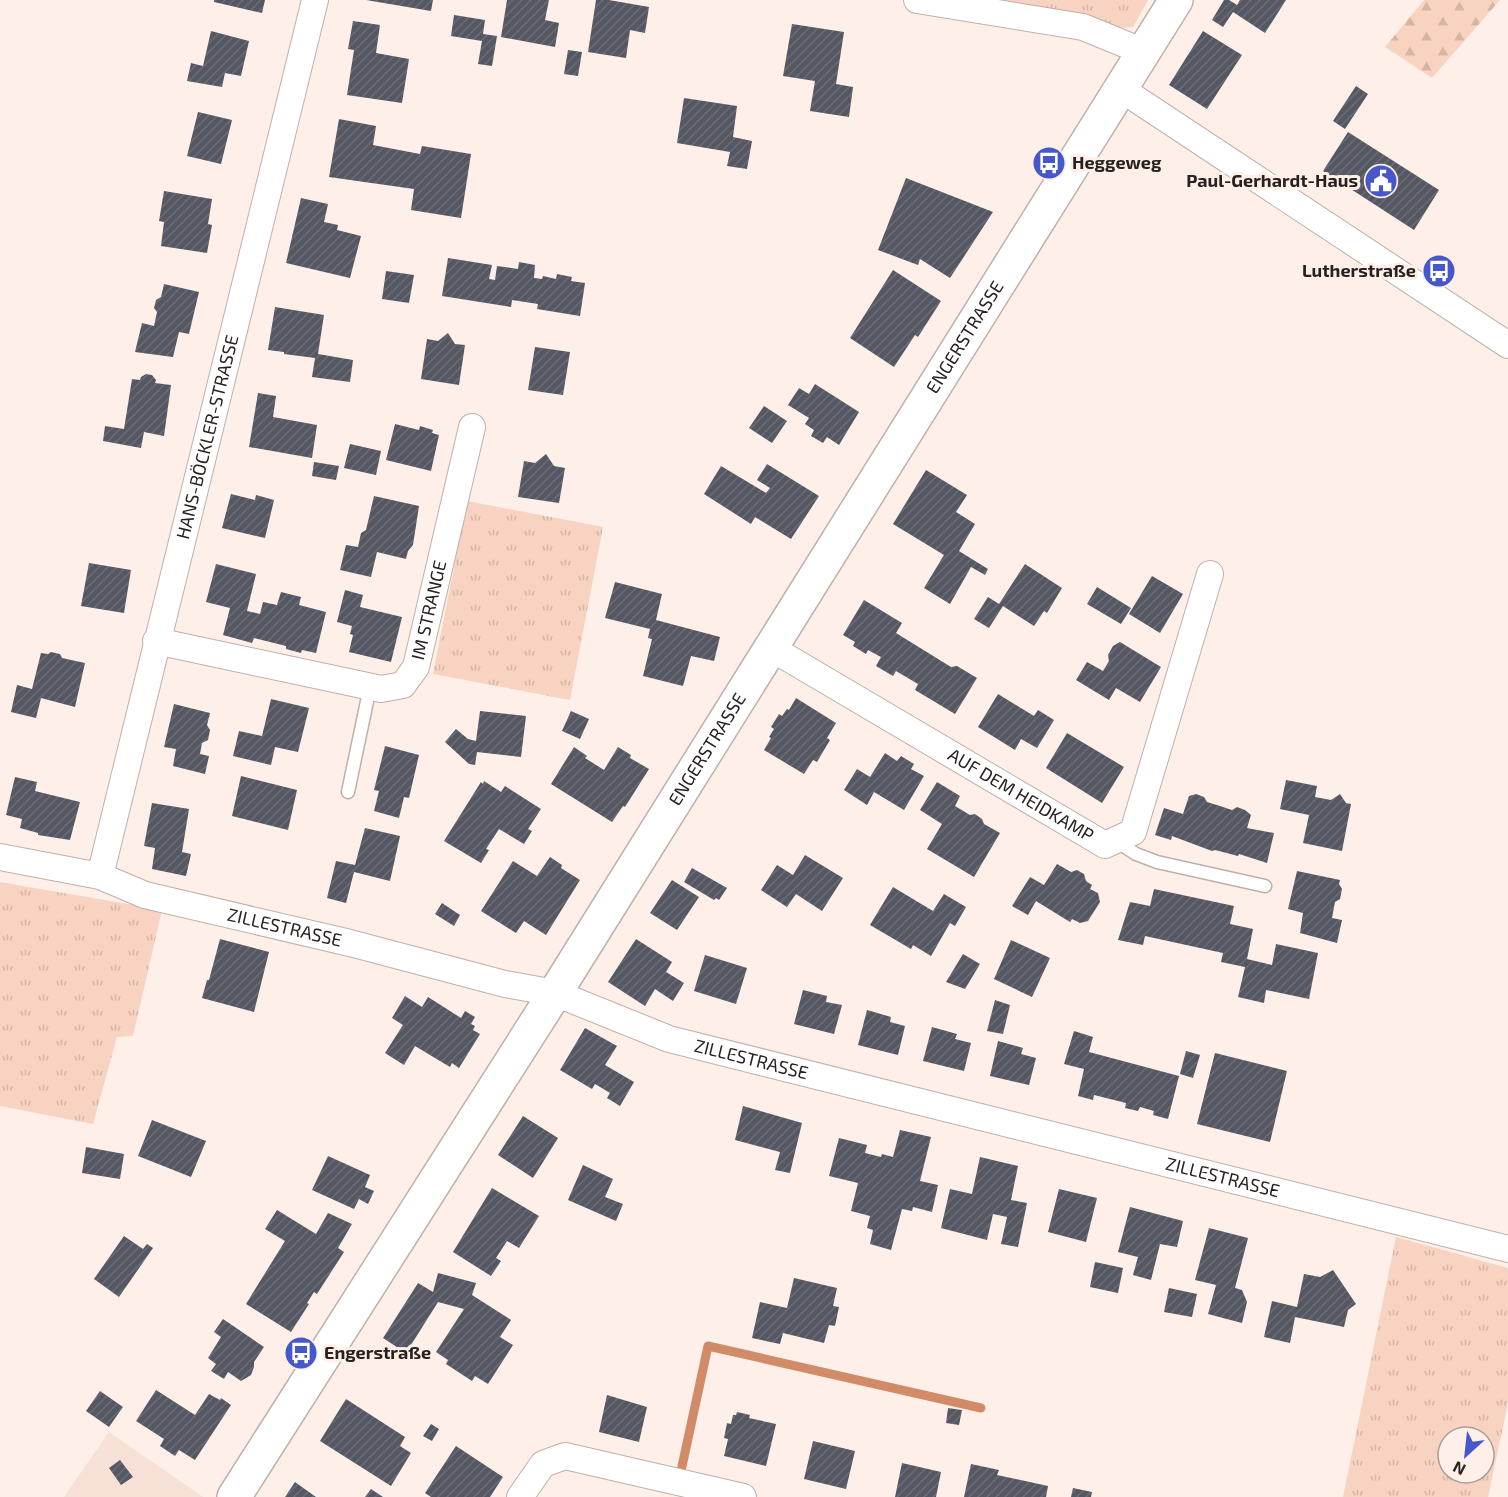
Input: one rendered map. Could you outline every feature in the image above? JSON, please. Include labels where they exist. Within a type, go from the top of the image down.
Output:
[{"type":"main road","name":"ENGERSTRASSE","points":[[234,1497],[555,993],[1176,0]]},
{"type":"street","name":"HANS-BÖCKLER-STRASSE","points":[[100,876],[315,0]]},
{"type":"street","points":[[917,0],[1083,27],[1143,52]]},
{"type":"street","points":[[1121,89],[1508,345]]},
{"type":"street","name":"IM STRANGE","points":[[156,641],[381,689],[403,685],[416,667],[472,427]]},
{"type":"street","name":"AUF DEM HEIDKAMP","points":[[771,648],[1105,845],[1133,832],[1210,574]]},
{"type":"street","name":"ZILLESTRASSE","points":[[0,858],[100,876],[145,895],[350,943],[505,984],[555,993],[669,1039],[1508,1250]]},
{"type":"street","points":[[520,1497],[543,1464],[566,1456],[742,1497]]},
{"type":"lane","points":[[348,792],[370,687]]},
{"type":"lane","points":[[1116,840],[1136,854],[1157,862],[1265,886]]},
{"type":"shaded area","points":[[109,1432],[203,1497],[64,1497]]},
{"type":"green space","points":[[977,0],[1148,0],[1133,27],[1118,28]]},
{"type":"green space","points":[[1424,0],[1500,0],[1432,78],[1385,47]]},
{"type":"green space","points":[[467,501],[603,527],[570,700],[433,674]]},
{"type":"green space","points":[[0,882],[162,910],[133,1036],[117,1037],[93,1124],[0,1106]]},
{"type":"green space","points":[[1396,1237],[1508,1268],[1508,1403],[1496,1459],[1496,1425],[1436,1425],[1436,1485],[1491,1485],[1488,1497],[1343,1497]]},
{"type":"building","points":[[214,0],[265,0],[262,13],[214,2]]},
{"type":"building","points":[[366,0],[433,0],[431,11]]},
{"type":"building","points":[[507,0],[549,0],[545,20],[559,23],[555,47],[501,37]]},
{"type":"building","points":[[596,0],[649,7],[645,33],[630,30],[626,58],[588,52]]},
{"type":"building","points":[[1224,0],[1237,5],[1240,0],[1286,0],[1265,33],[1233,12],[1223,27],[1212,20]]},
{"type":"building","points":[[454,15],[485,20],[483,34],[497,36],[492,66],[478,64],[482,41],[451,36]]},
{"type":"building","points":[[353,21],[380,25],[376,53],[409,59],[402,103],[347,95],[354,50],[348,49]]},
{"type":"building","points":[[792,24],[844,32],[836,84],[853,87],[849,117],[810,111],[815,81],[783,76]]},
{"type":"building","points":[[211,31],[249,41],[241,76],[225,73],[222,87],[187,81],[191,63],[203,66]]},
{"type":"building","points":[[1203,31],[1242,55],[1207,109],[1169,85]]},
{"type":"building","points":[[568,50],[582,52],[578,76],[564,74]]},
{"type":"building","points":[[1356,86],[1368,94],[1345,129],[1333,121]]},
{"type":"building","points":[[684,98],[737,106],[733,137],[752,141],[747,169],[727,166],[730,152],[677,143]]},
{"type":"building","points":[[198,112],[232,120],[221,164],[187,156]]},
{"type":"building","points":[[339,119],[376,126],[373,145],[420,154],[422,146],[471,154],[461,218],[411,210],[414,189],[329,177]]},
{"type":"building","name":"Paul-Gerhardt-Haus","points":[[1348,132],[1439,190],[1414,230],[1323,171]]},
{"type":"building","points":[[906,178],[993,212],[950,278],[920,259],[918,265],[878,250]]},
{"type":"building","points":[[164,191],[212,199],[208,224],[212,225],[207,253],[161,246],[164,222],[159,221]]},
{"type":"building","points":[[301,198],[328,204],[324,222],[338,225],[337,230],[361,236],[350,278],[286,263]]},
{"type":"building","points":[[448,258],[492,265],[489,279],[495,280],[497,266],[518,269],[519,262],[535,265],[534,278],[542,279],[543,276],[556,279],[557,274],[572,277],[571,281],[585,283],[580,316],[537,309],[538,304],[512,300],[511,307],[442,296]]},
{"type":"building","points":[[893,270],[941,301],[918,337],[915,335],[894,367],[850,338]]},
{"type":"building","points":[[386,271],[414,275],[409,303],[382,299]]},
{"type":"building","points":[[164,284],[199,292],[189,334],[179,332],[173,357],[135,352],[142,323],[154,326],[157,312],[154,308],[156,300],[161,297]]},
{"type":"building","points":[[275,307],[324,315],[318,354],[353,360],[350,382],[312,377],[315,358],[268,350]]},
{"type":"building","points":[[448,333],[455,344],[465,345],[459,385],[421,379],[427,339],[438,341]]},
{"type":"building","points":[[535,347],[570,352],[563,395],[528,390]]},
{"type":"building","points":[[146,374],[152,375],[156,380],[155,383],[171,385],[164,436],[144,432],[141,448],[103,441],[105,426],[124,429],[132,379],[140,380]]},
{"type":"building","points":[[815,384],[859,412],[839,445],[827,437],[823,443],[811,436],[814,430],[805,424],[809,418],[788,405],[799,388],[809,394]]},
{"type":"building","points":[[258,393],[276,396],[273,417],[317,425],[312,458],[249,447]]},
{"type":"building","points":[[764,406],[787,421],[772,443],[749,428]]},
{"type":"building","points":[[395,424],[419,430],[420,426],[433,430],[432,433],[439,435],[431,471],[386,460]]},
{"type":"building","points":[[350,444],[381,451],[376,475],[344,468]]},
{"type":"building","points":[[546,454],[554,466],[565,468],[559,503],[518,497],[524,461],[535,463]]},
{"type":"building","points":[[314,462],[339,466],[336,480],[312,476]]},
{"type":"building","points":[[767,464],[819,496],[791,539],[755,517],[751,524],[704,494],[721,466],[766,493],[770,488],[757,480]]},
{"type":"building","points":[[926,470],[967,495],[956,512],[975,524],[959,551],[988,569],[985,575],[971,567],[950,604],[924,588],[944,555],[893,524]]},
{"type":"building","points":[[231,494],[255,500],[256,495],[274,500],[265,538],[222,528]]},
{"type":"building","points":[[374,496],[419,506],[413,545],[406,559],[377,552],[371,577],[340,570],[346,545],[358,547],[361,533],[366,530]]},
{"type":"building","points":[[89,563],[131,570],[124,613],[81,606]]},
{"type":"building","points":[[216,564],[256,574],[247,611],[260,614],[263,602],[277,605],[281,592],[301,597],[299,605],[326,612],[316,653],[302,650],[301,653],[286,649],[286,646],[254,638],[252,643],[223,635],[230,608],[206,602]]},
{"type":"building","points":[[1025,564],[1062,588],[1047,613],[1044,611],[1034,626],[1003,606],[989,628],[974,619],[988,597],[999,604]]},
{"type":"building","points":[[1152,576],[1183,594],[1160,633],[1129,614]]},
{"type":"building","points":[[615,582],[662,594],[656,620],[720,637],[714,661],[691,656],[683,686],[643,676],[652,639],[648,638],[650,629],[605,618]]},
{"type":"building","points":[[1097,587],[1131,608],[1121,624],[1087,604]]},
{"type":"building","points":[[345,590],[363,595],[360,607],[402,617],[391,662],[349,652],[353,635],[350,634],[352,626],[337,622]]},
{"type":"building","points":[[864,600],[902,623],[896,633],[951,667],[957,666],[977,678],[955,714],[915,690],[918,684],[896,671],[893,676],[876,666],[881,657],[868,650],[866,654],[853,646],[855,642],[843,635]]},
{"type":"building","points":[[1120,642],[1161,667],[1140,702],[1116,688],[1109,700],[1076,680],[1087,662],[1103,671],[1109,661],[1108,655],[1113,646]]},
{"type":"building","points":[[41,653],[60,654],[62,658],[85,663],[75,707],[41,698],[36,718],[11,712],[17,685],[32,689]]},
{"type":"building","points":[[998,694],[1034,716],[1038,710],[1054,720],[1037,748],[1021,739],[1015,750],[978,727]]},
{"type":"building","points":[[796,698],[836,723],[827,738],[830,740],[817,762],[813,760],[804,774],[764,750],[774,729],[771,727],[779,714],[782,716],[787,709],[789,710]]},
{"type":"building","points":[[271,699],[309,708],[298,752],[275,747],[271,765],[233,756],[239,731],[262,736]]},
{"type":"building","points":[[174,704],[210,713],[207,725],[210,730],[208,740],[202,743],[200,754],[209,756],[205,774],[173,766],[176,749],[164,747]]},
{"type":"building","points":[[480,711],[526,716],[521,757],[477,752],[475,765],[469,764],[445,742],[456,729],[468,739],[476,741]]},
{"type":"building","points":[[571,711],[589,719],[580,739],[562,731]]},
{"type":"building","points":[[1067,733],[1124,767],[1102,803],[1046,768]]},
{"type":"building","points":[[385,746],[419,755],[409,798],[404,797],[399,818],[374,811],[379,791],[374,790]]},
{"type":"building","points":[[574,747],[587,756],[585,758],[604,770],[618,747],[631,755],[630,758],[649,769],[625,807],[623,806],[612,822],[551,784]]},
{"type":"building","points":[[885,753],[897,761],[901,756],[914,764],[911,769],[924,776],[904,810],[874,792],[867,805],[844,790],[857,769],[870,777]]},
{"type":"building","points":[[241,776],[297,790],[288,830],[232,816]]},
{"type":"building","points":[[15,777],[37,782],[35,791],[80,802],[70,840],[38,835],[38,833],[20,828],[22,819],[6,815]]},
{"type":"building","points":[[1286,780],[1317,786],[1315,797],[1331,800],[1340,794],[1346,803],[1351,804],[1342,851],[1303,843],[1309,815],[1280,809]]},
{"type":"building","points":[[484,781],[501,792],[505,786],[541,809],[528,829],[532,831],[524,844],[499,829],[486,849],[489,850],[481,863],[444,841],[481,782],[483,784]]},
{"type":"building","points":[[937,782],[960,796],[955,806],[970,815],[975,814],[982,819],[984,824],[1000,833],[974,877],[927,849],[942,824],[920,810]]},
{"type":"building","points":[[1196,794],[1204,797],[1207,802],[1232,810],[1237,807],[1245,810],[1251,815],[1247,828],[1274,833],[1267,863],[1239,854],[1238,856],[1212,851],[1172,836],[1171,840],[1155,835],[1164,808],[1183,814],[1189,796]]},
{"type":"building","points":[[152,803],[189,809],[182,852],[191,854],[186,876],[152,869],[155,848],[144,846]]},
{"type":"building","points":[[365,828],[400,836],[390,881],[354,872],[346,903],[327,898],[336,861],[355,865]]},
{"type":"building","points":[[805,855],[843,878],[822,911],[796,894],[787,907],[761,890],[777,865],[793,875]]},
{"type":"building","points":[[550,857],[562,865],[561,868],[580,880],[546,935],[524,921],[516,933],[481,911],[513,861],[537,876]]},
{"type":"building","points":[[1057,864],[1071,872],[1077,870],[1084,874],[1086,881],[1092,885],[1090,889],[1098,893],[1100,902],[1088,921],[1080,923],[1072,919],[1070,922],[1036,901],[1028,915],[1012,906],[1030,877],[1044,885]]},
{"type":"building","points":[[692,868],[727,888],[719,900],[716,898],[714,900],[684,882]]},
{"type":"building","points":[[1297,871],[1340,880],[1339,884],[1342,889],[1340,899],[1335,902],[1332,918],[1342,920],[1337,943],[1300,933],[1303,913],[1288,909]]},
{"type":"building","points":[[672,880],[699,897],[677,930],[650,913]]},
{"type":"building","points":[[893,887],[933,911],[944,894],[966,907],[955,926],[950,923],[931,956],[913,945],[911,949],[870,925]]},
{"type":"building","points":[[1154,889],[1234,906],[1230,924],[1253,929],[1247,959],[1272,965],[1276,944],[1318,953],[1309,999],[1266,990],[1264,1003],[1238,997],[1245,967],[1221,962],[1223,953],[1145,936],[1143,945],[1118,940],[1130,902],[1150,906]]},
{"type":"building","points":[[442,903],[460,915],[454,926],[435,914]]},
{"type":"building","points":[[220,939],[269,952],[254,1012],[202,998]]},
{"type":"building","points":[[636,939],[672,962],[666,972],[684,983],[673,1001],[655,989],[645,1006],[608,982]]},
{"type":"building","points":[[1011,940],[1050,958],[1032,997],[994,979]]},
{"type":"building","points":[[963,954],[980,964],[965,989],[946,982]]},
{"type":"building","points":[[705,955],[747,968],[736,1004],[694,991]]},
{"type":"building","points":[[803,990],[827,996],[826,1002],[842,1005],[834,1034],[794,1024]]},
{"type":"building","points":[[405,996],[422,1007],[428,997],[461,1018],[465,1011],[475,1017],[471,1024],[475,1026],[473,1030],[480,1034],[459,1068],[452,1063],[450,1067],[415,1046],[404,1065],[385,1053],[403,1025],[392,1018]]},
{"type":"building","points":[[995,1000],[1010,1005],[1003,1034],[987,1031]]},
{"type":"building","points":[[867,1010],[891,1017],[890,1022],[905,1026],[898,1055],[858,1045]]},
{"type":"building","points":[[932,1027],[957,1034],[955,1039],[971,1043],[964,1071],[923,1061]]},
{"type":"building","points":[[585,1028],[617,1046],[605,1065],[634,1082],[620,1106],[607,1098],[610,1093],[595,1084],[592,1089],[560,1070]]},
{"type":"building","points":[[1074,1031],[1093,1037],[1089,1052],[1179,1076],[1168,1119],[1153,1115],[1154,1111],[1140,1107],[1138,1111],[1125,1108],[1126,1103],[1094,1095],[1093,1100],[1078,1096],[1084,1069],[1064,1064]]},
{"type":"building","points":[[998,1041],[1023,1048],[1021,1054],[1036,1058],[1029,1085],[990,1076]]},
{"type":"building","points":[[1186,1051],[1200,1055],[1193,1078],[1180,1074]]},
{"type":"building","points":[[1215,1053],[1287,1071],[1270,1142],[1197,1124]]},
{"type":"building","points":[[743,1106],[802,1123],[790,1173],[775,1170],[780,1152],[735,1140]]},
{"type":"building","points":[[523,1116],[558,1138],[533,1178],[498,1155]]},
{"type":"building","points":[[152,1120],[206,1141],[191,1177],[138,1156]]},
{"type":"building","points":[[900,1130],[931,1137],[920,1181],[938,1185],[932,1212],[913,1207],[912,1211],[902,1209],[891,1250],[870,1244],[873,1230],[867,1228],[870,1216],[851,1211],[858,1183],[829,1176],[839,1138],[867,1145],[865,1153],[893,1157]]},
{"type":"building","points":[[86,1147],[124,1154],[120,1179],[82,1173]]},
{"type":"building","points":[[328,1156],[370,1175],[365,1187],[374,1191],[368,1204],[359,1199],[354,1209],[312,1190]]},
{"type":"building","points":[[980,1157],[1018,1166],[1011,1200],[1027,1203],[1018,1247],[1001,1244],[1007,1217],[993,1214],[987,1240],[941,1228],[950,1189],[972,1194]]},
{"type":"building","points":[[583,1165],[613,1179],[605,1197],[623,1204],[616,1221],[568,1200]]},
{"type":"building","points":[[492,1188],[539,1216],[519,1248],[507,1241],[496,1258],[501,1261],[491,1276],[453,1252]]},
{"type":"building","points":[[1059,1189],[1097,1198],[1086,1242],[1048,1232]]},
{"type":"building","points":[[1130,1207],[1183,1221],[1177,1247],[1160,1244],[1151,1280],[1133,1275],[1138,1257],[1118,1252]]},
{"type":"building","points":[[277,1210],[316,1234],[328,1213],[352,1224],[338,1248],[344,1252],[317,1294],[314,1292],[291,1332],[246,1304],[285,1241],[265,1229]]},
{"type":"building","points":[[1209,1228],[1248,1238],[1235,1288],[1242,1290],[1247,1302],[1242,1323],[1208,1314],[1216,1285],[1195,1280]]},
{"type":"building","points":[[124,1236],[143,1249],[147,1244],[153,1248],[119,1297],[94,1279]]},
{"type":"building","points":[[1095,1262],[1123,1268],[1118,1293],[1090,1287]]},
{"type":"building","points":[[1333,1270],[1356,1304],[1348,1310],[1344,1327],[1295,1317],[1290,1343],[1264,1337],[1272,1301],[1297,1307],[1304,1274],[1320,1277]]},
{"type":"building","points":[[438,1273],[476,1283],[472,1295],[511,1320],[500,1337],[513,1345],[488,1384],[475,1376],[472,1381],[446,1364],[448,1360],[436,1352],[464,1309],[438,1302],[406,1353],[383,1338],[418,1283],[433,1292]]},
{"type":"building","points":[[794,1278],[837,1288],[833,1306],[839,1307],[835,1326],[829,1325],[824,1343],[783,1333],[780,1344],[752,1338],[760,1302],[787,1308]]},
{"type":"building","points":[[1169,1288],[1197,1294],[1192,1317],[1164,1312]]},
{"type":"building","points":[[223,1319],[264,1347],[254,1362],[251,1375],[241,1381],[228,1372],[224,1379],[211,1371],[216,1364],[208,1358],[221,1337],[214,1332]]},
{"type":"building","points":[[156,1390],[195,1415],[209,1394],[231,1405],[195,1460],[179,1450],[175,1456],[160,1446],[164,1439],[136,1421]]},
{"type":"building","points":[[100,1391],[123,1407],[109,1427],[86,1411]]},
{"type":"building","points":[[607,1395],[647,1407],[639,1442],[599,1432]]},
{"type":"building","points":[[346,1399],[405,1437],[400,1446],[411,1453],[391,1486],[320,1441]]},
{"type":"building","points":[[948,1408],[962,1410],[959,1425],[946,1423]]},
{"type":"building","points":[[737,1412],[750,1415],[749,1418],[776,1424],[766,1466],[724,1456],[728,1439],[724,1438],[727,1423],[731,1424],[733,1415]]},
{"type":"building","points":[[431,1424],[439,1429],[432,1441],[423,1436]]},
{"type":"building","points":[[813,1441],[855,1451],[846,1489],[804,1479]]},
{"type":"building","points":[[456,1446],[503,1477],[490,1497],[431,1497],[425,1493]]},
{"type":"building","points":[[120,1460],[133,1477],[121,1485],[109,1468]]},
{"type":"building","points":[[902,1463],[941,1472],[936,1497],[895,1497]]},
{"type":"building","points":[[971,1464],[999,1470],[997,1475],[1048,1486],[1046,1497],[964,1497]]},
{"type":"building","points":[[295,1482],[316,1497],[285,1497]]},
{"type":"building","points":[[1073,1488],[1092,1492],[1091,1497],[1071,1497]]},
{"type":"building","points":[[371,1489],[383,1497],[365,1497]]},
{"type":"waterway","points":[[681,1471],[708,1346],[981,1408]]},
{"type":"place","name":"Heggeweg","points":[[1049,163]]},
{"type":"place","name":"Paul-Gerhardt-Haus","points":[[1381,181]]},
{"type":"place","name":"Lutherstraße","points":[[1439,271]]},
{"type":"place","name":"Engerstraße","points":[[301,1353]]}]
